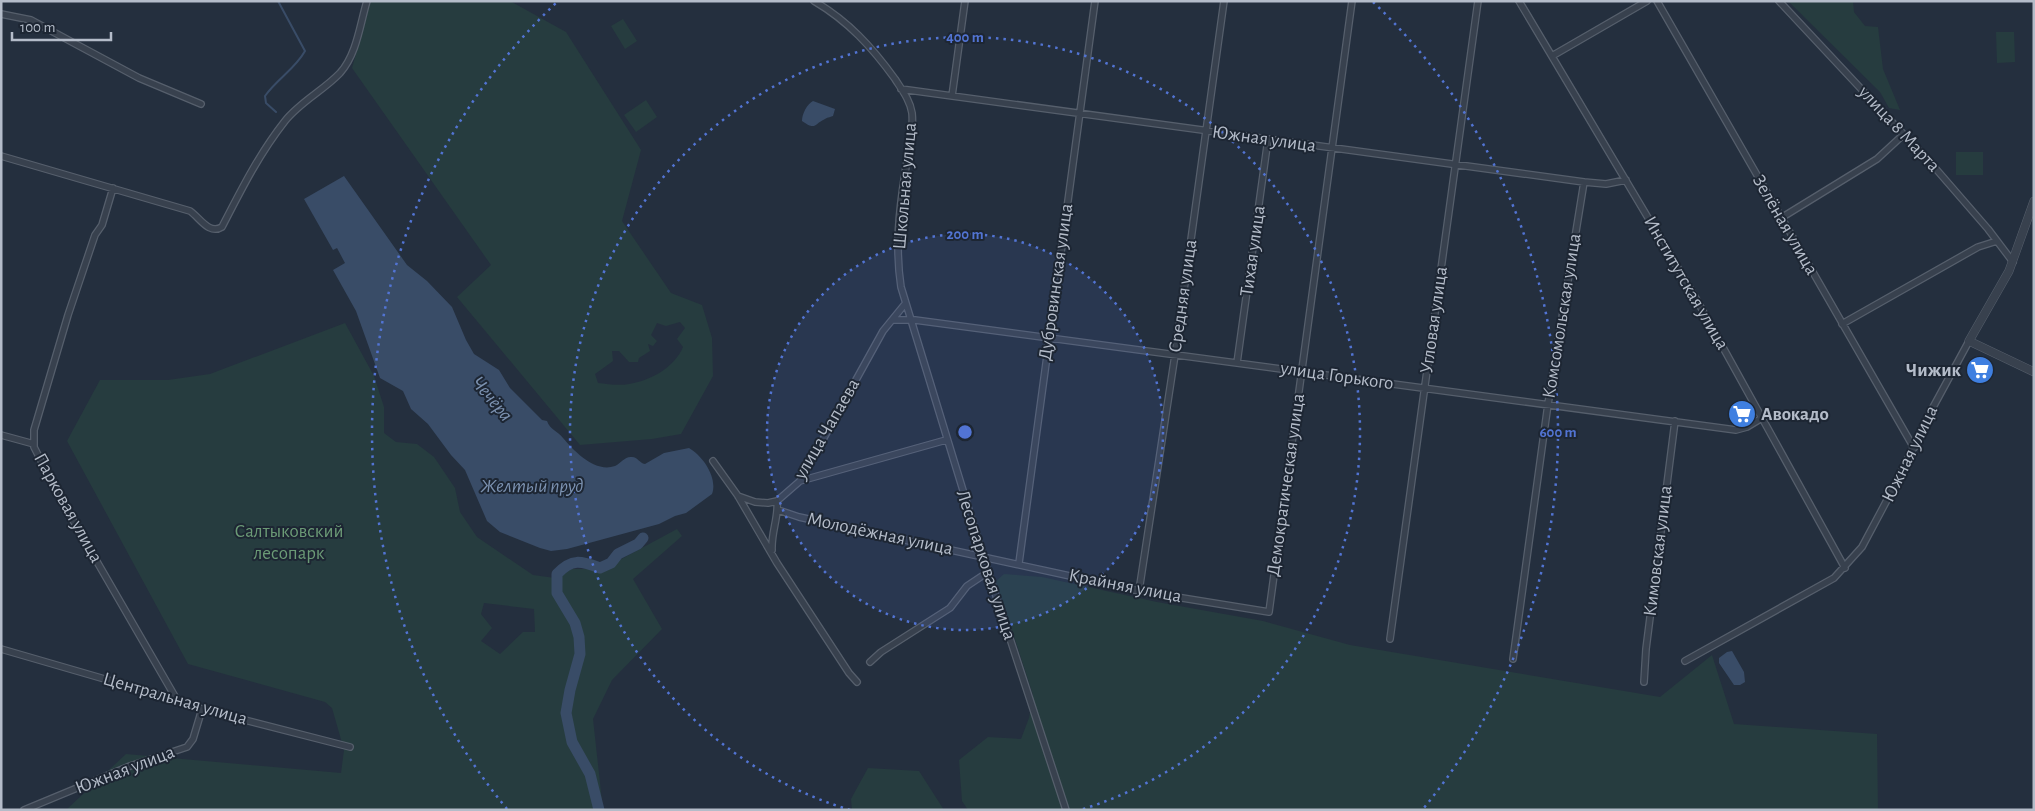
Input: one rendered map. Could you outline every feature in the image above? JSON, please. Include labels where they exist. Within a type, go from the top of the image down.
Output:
[{"type":"street","points":[[1,156],[190,211],[209,228],[215,230],[222,227],[255,163],[287,118],[340,73],[348,63],[367,1]]},
{"type":"street","name":"Школьная улица","points":[[814,1],[824,4],[861,36],[901,89],[911,107],[912,119],[898,225],[899,275],[910,319]]},
{"type":"street","points":[[952,96],[965,1]]},
{"type":"street","name":"Дубровинская улица","points":[[1019,563],[1095,1]]},
{"type":"street","name":"Средняя улица","points":[[1139,591],[1175,354],[1224,1]]},
{"type":"street","name":"Демократическая улица","points":[[1269,612],[1352,1]]},
{"type":"street","name":"Угловая улица","points":[[1390,639],[1478,1]]},
{"type":"street","name":"Институтская улица","points":[[1519,1],[1694,295],[1845,568]]},
{"type":"street","points":[[1552,56],[1647,1]]},
{"type":"street","name":"Зелёная улица","points":[[1657,1],[1914,448]]},
{"type":"street","name":"улица 8 Марта","points":[[1779,1],[1936,169],[2013,262]]},
{"type":"street","points":[[1,14],[31,20],[139,78],[201,104]]},
{"type":"street","name":"Южная улица","points":[[901,89],[1584,182],[1606,184],[1626,180]]},
{"type":"street","points":[[1781,218],[1877,159],[1904,135]]},
{"type":"street","name":"Тихая улица","points":[[1237,363],[1268,139]]},
{"type":"street","name":"Комсомольская улица","points":[[1513,659],[1548,404],[1584,182]]},
{"type":"street","name":"Парковая улица","points":[[113,188],[102,225],[95,235],[68,315],[34,430],[34,447],[59,496],[177,700]]},
{"type":"street","name":"Южная улица","points":[[1845,568],[1862,547],[1914,448],[1928,416],[2000,289],[2013,262],[2034,201]]},
{"type":"street","points":[[1842,324],[1978,247],[1997,241]]},
{"type":"street","name":"улица Чапаева","points":[[777,501],[800,481],[883,331],[894,320],[905,304]]},
{"type":"street","points":[[894,320],[910,319]]},
{"type":"street","name":"улица Горького","points":[[910,319],[1736,430],[1762,418]]},
{"type":"street","name":"Лесопарковая улица","points":[[910,319],[946,440],[1066,810]]},
{"type":"street","points":[[1969,341],[2034,372]]},
{"type":"street","name":"Кимовская улица","points":[[1644,682],[1646,649],[1674,421]]},
{"type":"street","points":[[1,435],[34,444]]},
{"type":"street","points":[[800,481],[946,440]]},
{"type":"street","points":[[713,461],[738,496],[836,654],[858,682]]},
{"type":"street","points":[[738,496],[762,504],[777,501],[778,510],[773,527],[772,553]]},
{"type":"street","name":"Молодёжная улица","points":[[778,510],[799,517],[983,556]]},
{"type":"street","name":"Крайняя улица","points":[[983,556],[1139,591],[1269,612]]},
{"type":"street","points":[[1685,660],[1834,578],[1845,568]]},
{"type":"street","points":[[870,662],[881,652],[950,608],[967,586],[988,572]]},
{"type":"street","name":"Центральная улица","points":[[1,649],[202,709],[350,747]]},
{"type":"street","name":"Южная улица","points":[[24,810],[130,766],[186,747],[193,739],[202,709]]},
{"type":"green space","points":[[371,1],[510,1],[566,32],[641,150],[622,221],[671,293],[702,305],[712,338],[713,376],[681,434],[652,439],[580,445],[457,297],[491,265],[352,68]],"holes":[[[680,322],[685,328],[677,339],[683,347],[674,361],[661,372],[645,380],[629,384],[598,383],[595,374],[613,361],[612,351],[619,351],[629,362],[638,362],[639,358],[650,351],[648,344],[653,346],[657,341],[651,335],[657,323],[666,326]]]},
{"type":"green space","points":[[1788,1],[1853,1],[1854,12],[1865,26],[1878,27],[1883,69],[1900,110],[1889,108],[1880,92]]},
{"type":"green space","points":[[623,19],[637,41],[625,49],[611,26]]},
{"type":"green space","points":[[1996,32],[2014,32],[2015,62],[1997,63]]},
{"type":"green space","points":[[646,100],[657,117],[636,132],[624,115]]},
{"type":"green space","points":[[1956,152],[1983,152],[1983,175],[1956,175]]},
{"type":"green space","name":"Салтыковский лесопарк","points":[[345,323],[374,376],[384,407],[384,433],[396,442],[417,444],[434,457],[455,488],[460,512],[477,537],[533,575],[555,578],[572,569],[603,569],[677,529],[682,536],[633,579],[662,629],[612,680],[593,719],[603,810],[66,810],[126,754],[341,773],[344,750],[332,708],[325,702],[188,664],[67,441],[100,380],[168,380],[210,374]],"holes":[[[484,603],[534,609],[535,632],[523,632],[500,654],[481,641],[492,628],[481,614]]]},
{"type":"green space","points":[[1004,574],[1042,577],[1157,602],[1263,621],[1350,645],[1660,697],[1712,655],[1734,724],[1877,734],[1878,810],[968,810],[962,801],[959,760],[988,737],[1021,739],[1029,718],[1033,695],[996,581]]},
{"type":"green space","points":[[868,768],[919,771],[944,810],[852,810],[851,799]]},
{"type":"water","points":[[813,101],[835,109],[833,116],[826,118],[815,126],[810,126],[802,121],[805,110]]},
{"type":"water","name":"Желтый пруд","points":[[344,176],[407,265],[427,281],[452,307],[474,354],[499,370],[510,388],[542,420],[547,421],[579,455],[600,467],[608,467],[615,466],[630,457],[634,457],[645,464],[664,453],[689,448],[699,456],[708,468],[713,481],[712,494],[686,513],[659,524],[567,549],[551,551],[500,532],[487,521],[465,470],[451,455],[428,424],[411,409],[403,391],[380,378],[356,311],[333,270],[345,263],[337,248],[333,250],[304,199]]},
{"type":"water","points":[[1732,651],[1744,672],[1745,682],[1740,685],[1734,685],[1719,663],[1719,658]]},
{"type":"waterway","name":"Чечёра","points":[[276,112],[266,103],[265,96],[305,51],[278,1]]},
{"type":"waterway","name":"Чечёра","points":[[599,810],[590,774],[572,742],[566,713],[580,654],[579,637],[575,623],[557,593],[557,574],[567,565],[577,562],[600,568],[611,563],[618,554],[638,544],[643,538]]},
{"type":"place","name":"Чижик","points":[[1980,370]]},
{"type":"place","name":"Авокадо","points":[[1742,414]]}]
